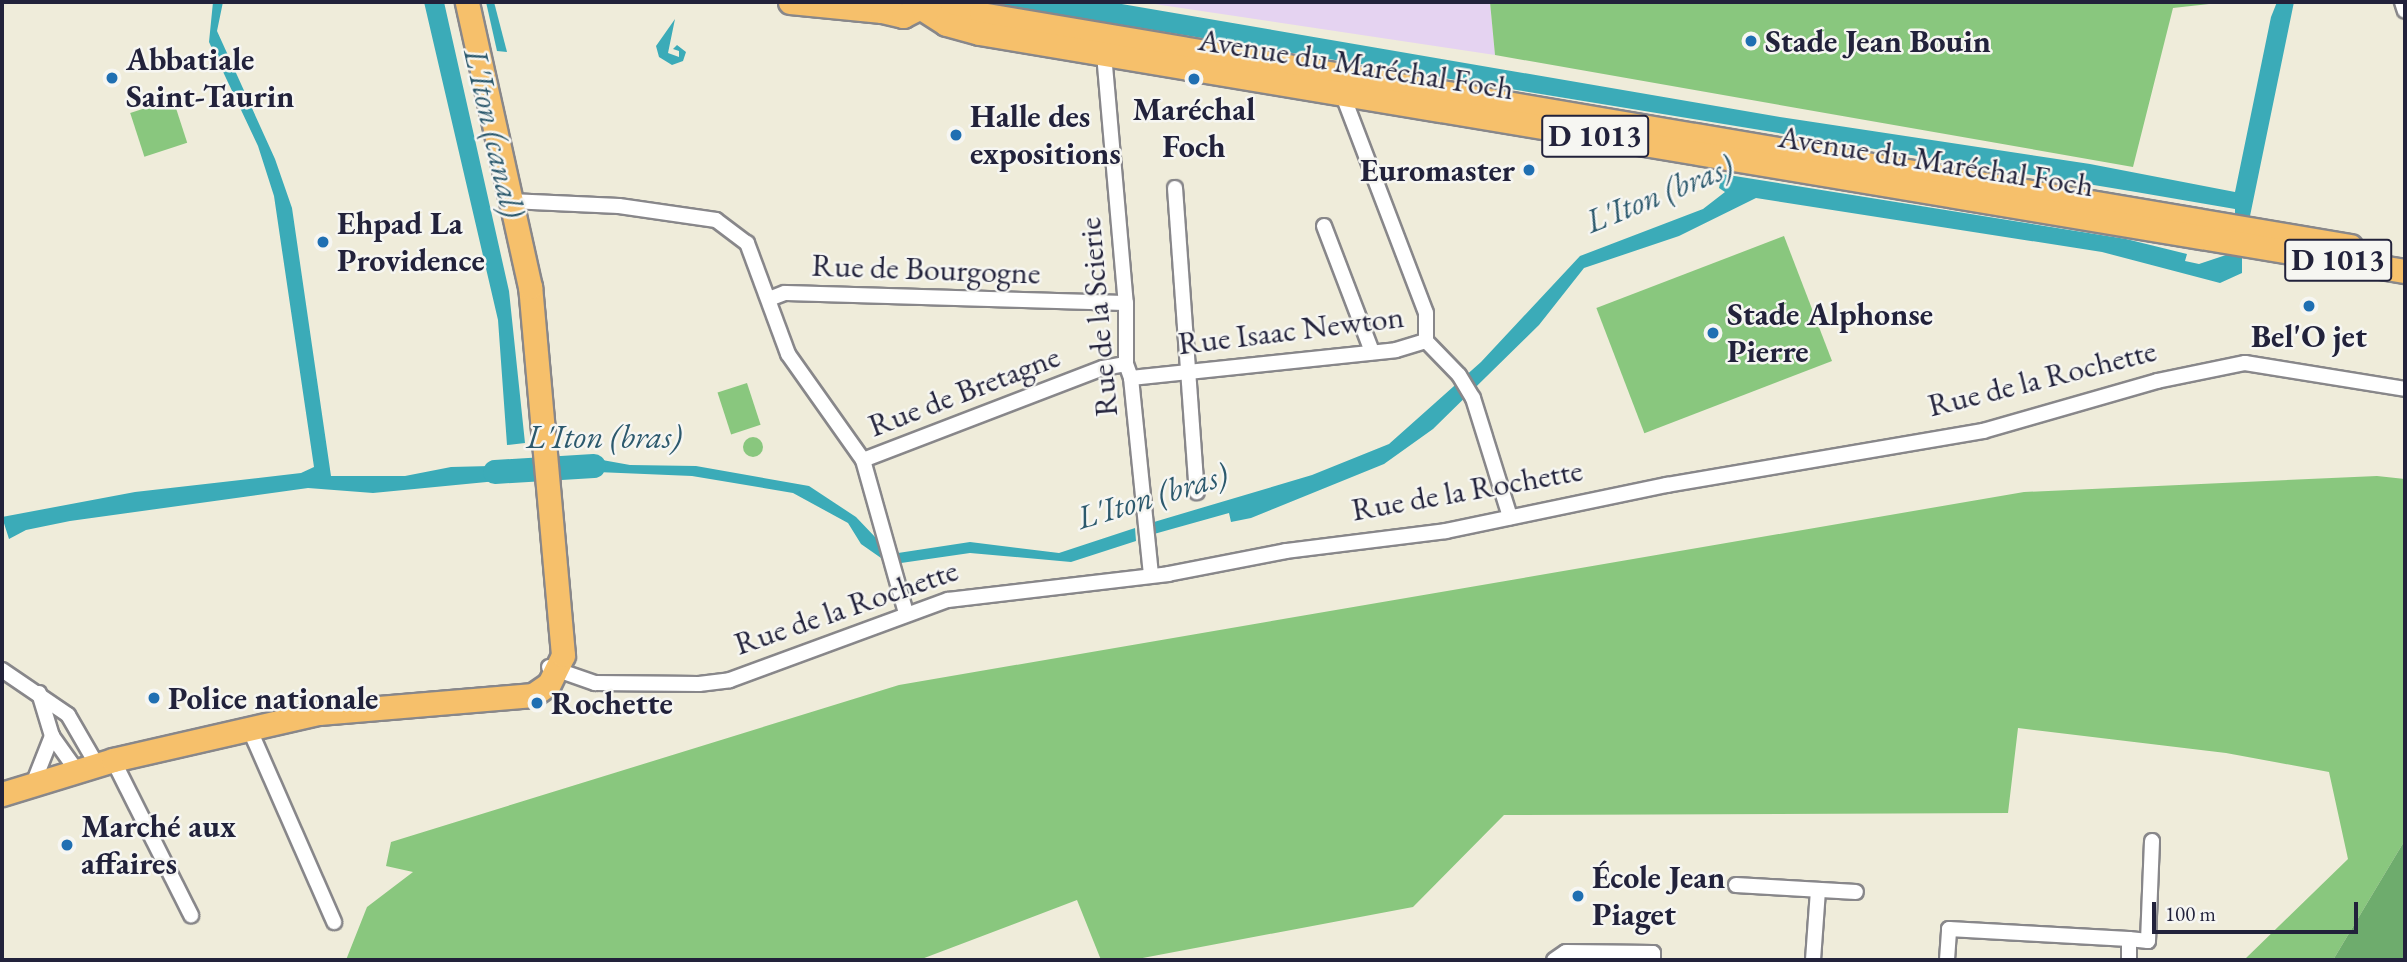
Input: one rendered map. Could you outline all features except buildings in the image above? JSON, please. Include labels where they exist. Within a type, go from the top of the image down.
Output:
[{"type":"main road","points":[[2,794],[96,765],[319,713],[533,695],[549,684],[551,668],[542,527],[547,479],[530,287],[467,2]]},
{"type":"main road","points":[[790,2],[877,6],[903,16],[927,6]]},
{"type":"main road","name":"Avenue du Maréchal Foch","points":[[951,2],[981,15],[2405,255]]},
{"type":"main road","name":"Avenue du Maréchal Foch","points":[[927,6],[946,24],[979,33],[2405,271]]},
{"type":"street","points":[[2402,2],[2405,12]]},
{"type":"street","name":"Rue de la Scierie","points":[[1104,54],[1126,303],[1126,364],[1131,378],[1151,574]]},
{"type":"street","points":[[1342,93],[1426,313],[1426,341]]},
{"type":"street","points":[[1175,188],[1197,492]]},
{"type":"street","points":[[510,201],[619,206],[716,220],[747,243],[788,354],[863,460],[906,613]]},
{"type":"street","points":[[1324,226],[1372,352]]},
{"type":"street","name":"Rue de Bourgogne","points":[[769,299],[785,293],[1126,303]]},
{"type":"street","name":"Rue Isaac Newton","points":[[1131,378],[1372,352],[1426,341],[1459,375],[1473,398],[1510,517]]},
{"type":"street","name":"Rue de la Rochette","points":[[551,668],[594,683],[730,680],[906,613],[997,591],[1151,574],[1510,517],[1818,457],[1983,432],[2157,381],[2245,363],[2405,389]]},
{"type":"street","name":"Rue de Bretagne","points":[[863,460],[1102,368],[1126,364]]},
{"type":"street","points":[[2,670],[68,715],[96,765],[191,915]]},
{"type":"street","points":[[33,784],[52,736],[39,693]]},
{"type":"street","points":[[250,728],[334,922]]},
{"type":"street","points":[[52,736],[96,765]]},
{"type":"street","points":[[1947,960],[1949,929],[2148,941],[2152,841]]},
{"type":"street","points":[[1736,885],[1856,892]]},
{"type":"street","points":[[1813,960],[1818,890]]},
{"type":"street","points":[[2129,939],[2129,960]]},
{"type":"street","points":[[1554,960],[1566,952],[1653,953],[1653,960]]},
{"type":"shaded area","points":[[1141,2],[1490,2],[1495,55]]},
{"type":"green space","points":[[1490,2],[2227,2],[2173,8],[2133,167],[1495,55]]},
{"type":"green space","points":[[173,99],[187,143],[144,157],[130,113]]},
{"type":"green space","name":"Stade Alphonse Pierre","points":[[1784,236],[1832,361],[1644,433],[1596,308]]},
{"type":"green space","points":[[747,383],[761,425],[731,434],[718,393]]},
{"type":"green space","points":[[749,437],[757,437],[763,447],[757,457],[749,457],[743,451],[743,443]]},
{"type":"green space","points":[[2377,476],[2405,479],[2405,840],[2333,960],[2244,960],[2348,859],[2329,772],[2226,753],[2018,728],[2008,813],[1504,815],[1413,907],[1132,960],[1101,960],[1077,900],[919,960],[346,960],[367,907],[413,872],[386,866],[391,842],[899,685],[2024,492]]},
{"type":"green space","points":[[2405,840],[2405,960],[2333,960]]},
{"type":"water","points":[[213,2],[223,2],[217,31],[275,159],[292,208],[331,476],[405,476],[451,467],[526,465],[527,478],[373,493],[308,488],[70,521],[26,530],[9,539],[2,517],[135,492],[301,473],[314,467],[274,196],[258,146],[209,42]]},
{"type":"water","points":[[424,2],[444,2],[509,291],[525,443],[507,445],[498,320]]},
{"type":"water","points":[[486,2],[494,2],[507,52],[497,51]]},
{"type":"water","points":[[983,2],[1110,2],[1780,117],[2090,164],[2235,192],[2271,17],[2277,2],[2294,2],[2250,216],[2235,214],[2235,209],[2136,192]]},
{"type":"water","points":[[675,19],[668,53],[679,57],[679,51],[673,49],[677,45],[686,52],[683,61],[672,65],[659,57],[656,46]]},
{"type":"water","points":[[1722,174],[2126,239],[2187,254],[2185,261],[2199,264],[2229,254],[2242,256],[2242,273],[2220,283],[2102,252],[1756,198],[1679,236],[1584,268],[1539,325],[1433,429],[1384,464],[1251,518],[1231,522],[1229,513],[1154,534],[1154,522],[1312,475],[1389,444],[1481,362],[1580,256],[1703,209],[1725,192],[1719,188]]},
{"type":"water","points":[[580,456],[630,465],[696,466],[809,486],[856,517],[876,538],[881,558],[861,544],[848,523],[793,493],[692,476],[597,472],[565,475],[562,458]]},
{"type":"water","points":[[1135,528],[1136,541],[1071,562],[970,553],[901,563],[898,553],[970,542],[1059,553]]},
{"type":"waterway","name":"L'Iton (bras)","points":[[495,472],[594,466]]},
{"type":"place","name":"Stade Jean Bouin","points":[[1751,41]]},
{"type":"place","name":"Abbatiale Saint-Taurin","points":[[112,78]]},
{"type":"place","name":"Maréchal Foch","points":[[1194,79]]},
{"type":"place","name":"Halle des expositions","points":[[956,135]]},
{"type":"place","name":"Euromaster","points":[[1529,170]]},
{"type":"place","name":"Ehpad La Providence","points":[[323,242]]},
{"type":"place","name":"Bel'O jet","points":[[2309,306]]},
{"type":"place","name":"Stade Alphonse Pierre","points":[[1713,333]]},
{"type":"place","name":"Police nationale","points":[[154,698]]},
{"type":"place","name":"Rochette","points":[[537,703]]},
{"type":"place","name":"Marché aux affaires","points":[[67,845]]},
{"type":"place","name":"École Jean Piaget","points":[[1578,896]]},
{"type":"water label","name":"L'Iton (canal)","points":[[494,133]]}]
